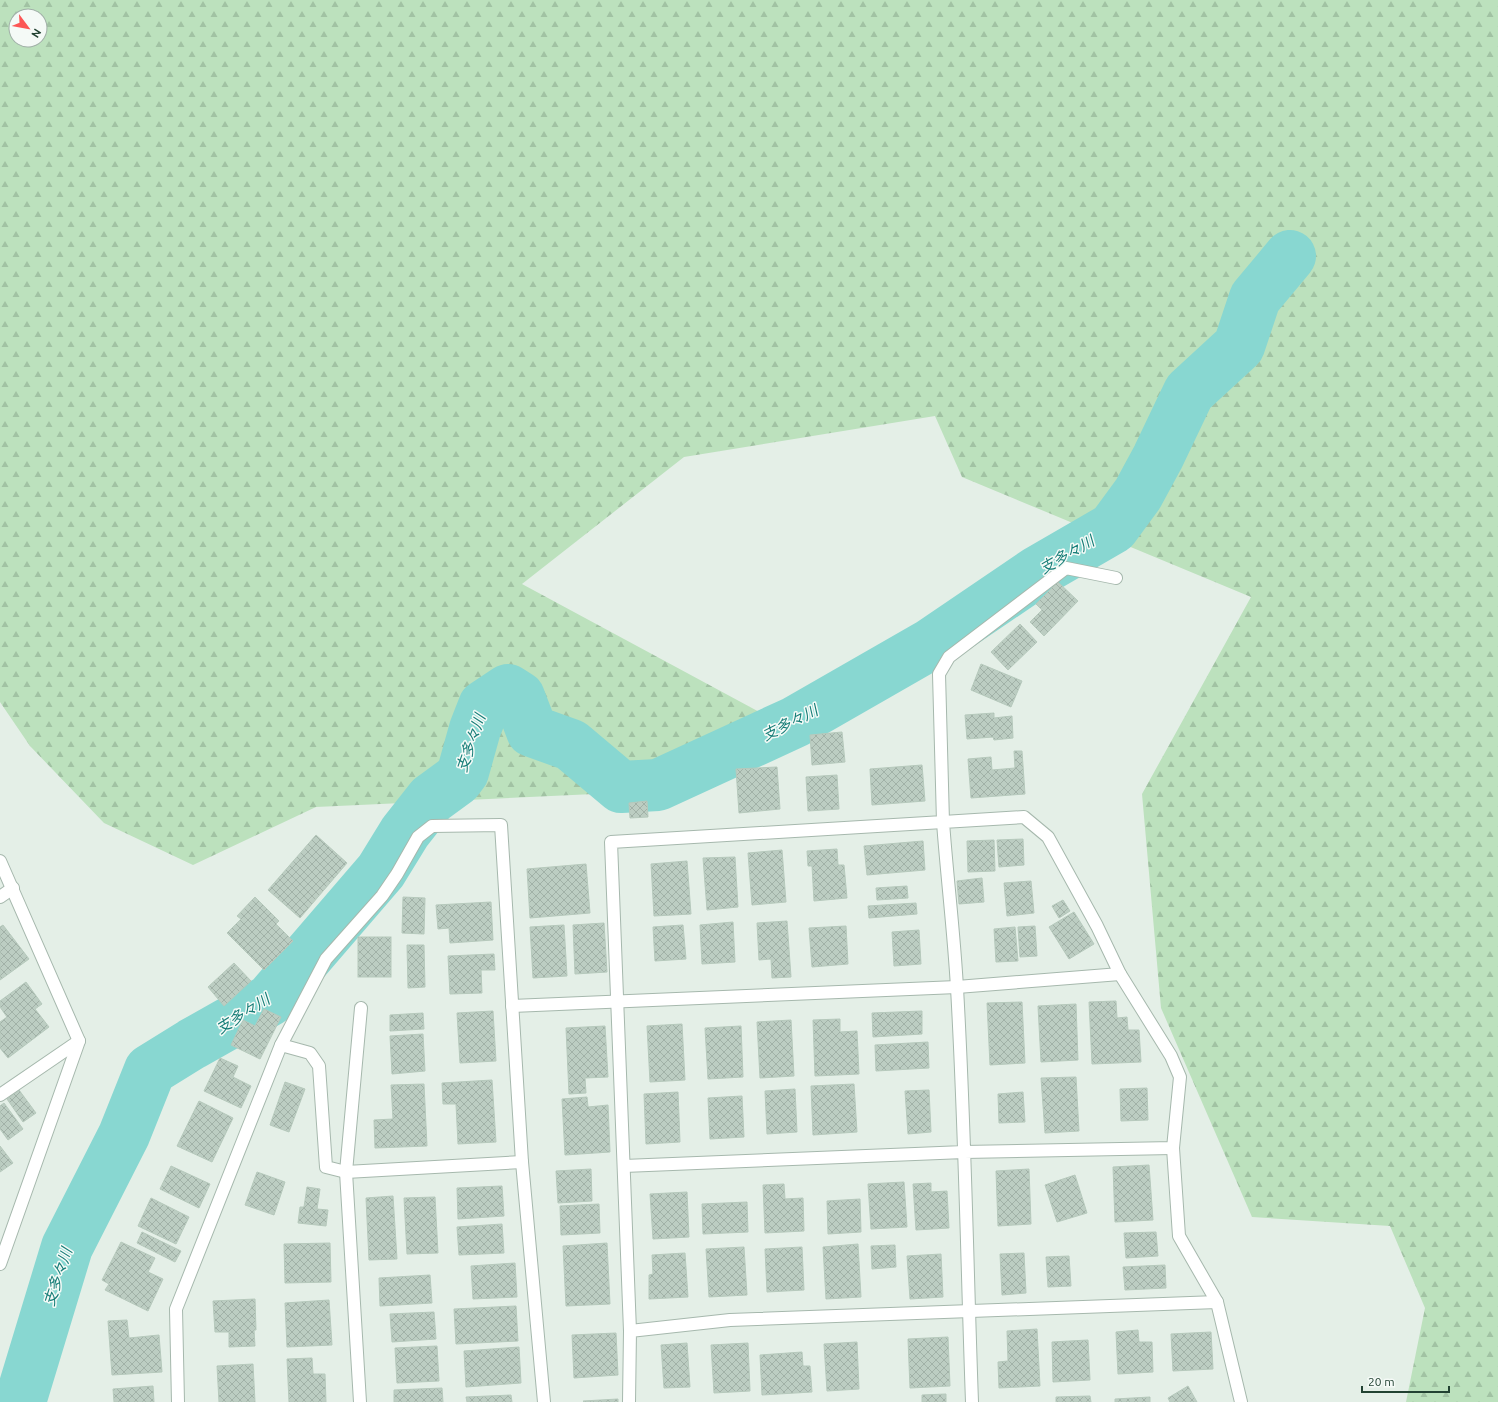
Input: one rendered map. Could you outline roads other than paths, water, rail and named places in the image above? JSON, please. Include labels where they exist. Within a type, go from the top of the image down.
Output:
[{"type":"street","points":[[972,1402],[957,987],[943,822],[939,674],[949,657],[1066,568],[1116,578]]},
{"type":"street","points":[[629,1402],[630,1331],[611,842],[1024,817],[1048,837],[1097,926],[1120,974],[1171,1056],[1180,1077],[1173,1148],[1180,1236],[1217,1302],[1242,1402]]},
{"type":"street","points":[[178,1402],[176,1309],[281,1045],[326,959],[382,896],[397,874],[418,837],[432,826],[501,825],[522,1162],[544,1402]]},
{"type":"street","points":[[0,861],[79,1041],[0,1264]]},
{"type":"street","points":[[0,897],[13,888]]},
{"type":"street","points":[[512,1006],[957,987],[1120,974]]},
{"type":"street","points":[[360,1402],[346,1172],[361,1008]]},
{"type":"street","points":[[0,1095],[79,1041]]},
{"type":"street","points":[[281,1045],[310,1053],[319,1066],[326,1167],[346,1172],[522,1162]]},
{"type":"street","points":[[624,1166],[964,1152],[1173,1148]]},
{"type":"street","points":[[630,1331],[730,1320],[1217,1302]]},
{"type":"waterway","name":"支多々川","points":[[20,1402],[67,1247],[124,1135],[150,1070],[192,1044],[270,1000],[381,871],[405,832],[431,799],[457,780],[463,772],[475,729],[484,706],[508,690],[519,697],[532,731],[571,745],[621,787],[658,785],[795,722],[931,644],[1037,572],[1113,528],[1138,494],[1158,457],[1189,392],[1239,346],[1255,298],[1290,256]]}]
